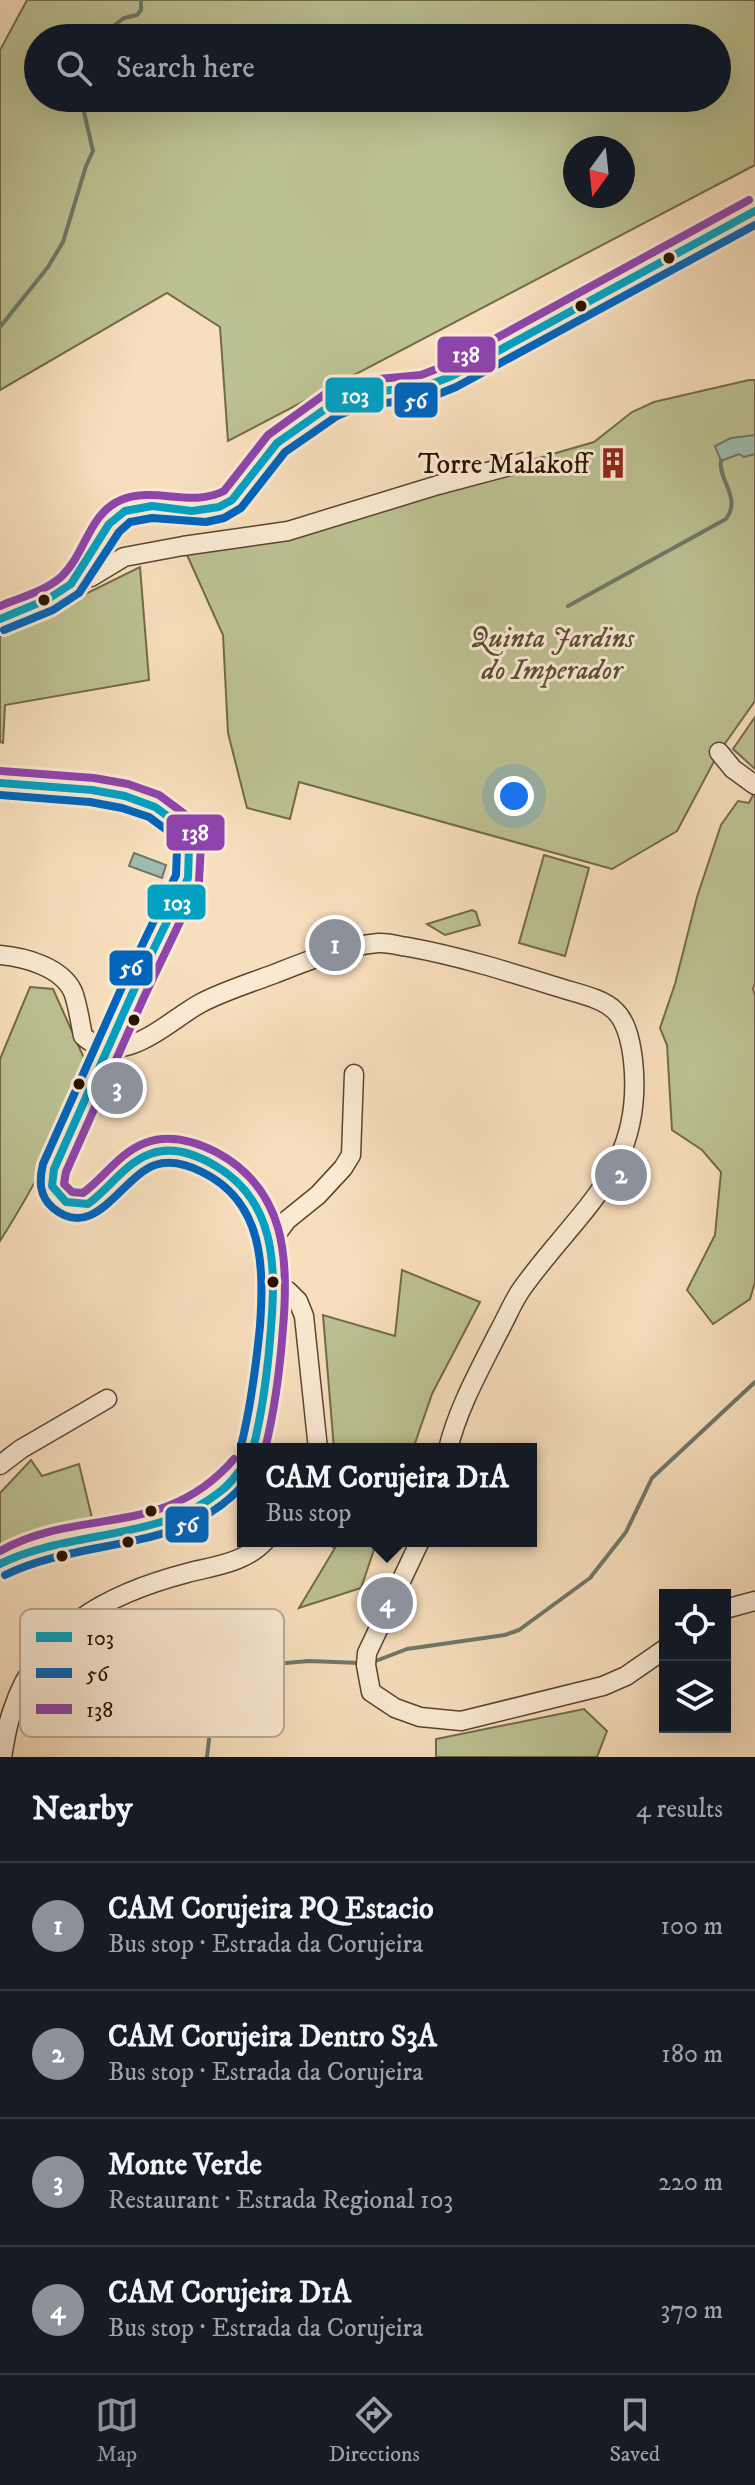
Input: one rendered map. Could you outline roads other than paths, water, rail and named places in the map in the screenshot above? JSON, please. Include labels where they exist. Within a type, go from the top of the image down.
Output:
[{"type":"main road","points":[[0,619],[66,589],[75,580],[114,517],[126,510],[162,507],[212,511],[223,506],[232,500],[277,443],[331,405],[360,393],[424,387],[452,376],[755,211]]},
{"type":"main road","points":[[0,783],[94,790],[145,800],[164,812],[189,842],[192,851],[188,878],[54,1169],[52,1186],[55,1193],[71,1205],[88,1204],[144,1156],[163,1151],[184,1152],[217,1166],[244,1188],[257,1209],[270,1243],[275,1269],[269,1352],[254,1443]]},
{"type":"main road","points":[[0,1564],[25,1551],[122,1531],[195,1509],[214,1496],[237,1473]]},
{"type":"street","points":[[75,580],[91,577],[124,557],[288,531],[525,462]]},
{"type":"street","points":[[719,752],[733,769],[755,785]]},
{"type":"street","points":[[0,955],[27,960],[46,967],[60,977],[72,990],[83,1036],[89,1042],[120,1048],[143,1040],[201,1003],[355,946],[382,942],[490,966],[597,1000],[617,1011],[624,1019],[635,1074],[632,1119],[625,1148],[611,1177],[519,1292],[455,1421],[450,1443]]},
{"type":"street","points":[[270,1243],[287,1220],[318,1195],[351,1155],[354,1074]]},
{"type":"street","points":[[274,1289],[288,1291],[298,1301],[304,1316],[317,1443]]},
{"type":"street","points":[[0,1465],[21,1449],[107,1399]]},
{"type":"street","points":[[93,1609],[150,1583],[240,1559],[259,1547]]},
{"type":"street","points":[[417,1547],[367,1653],[371,1692],[395,1708],[420,1717],[461,1721],[603,1686],[626,1676],[659,1653]]},
{"type":"street","points":[[731,1607],[755,1601]]},
{"type":"street","points":[[2,1757],[13,1709],[20,1694]]},
{"type":"waterway","points":[[116,24],[137,15],[141,10],[141,0]]},
{"type":"waterway","points":[[0,327],[48,267],[63,242],[93,151],[84,112]]},
{"type":"waterway","points":[[568,606],[726,519],[732,504],[721,461]]},
{"type":"waterway","points":[[373,1662],[407,1649],[505,1635],[519,1630],[590,1578],[626,1532],[652,1478],[755,1382]]},
{"type":"waterway","points":[[284,1663],[360,1663]]},
{"type":"waterway","points":[[207,1757],[209,1737]]},
{"type":"place","name":"Torre Malakoff","points":[[613,463]]},
{"type":"place","name":"CAM Corujeira PQ Estacio","points":[[335,945]]},
{"type":"place","name":"Monte Verde","points":[[117,1088]]},
{"type":"place","name":"CAM Corujeira Dentro S3A","points":[[621,1175]]},
{"type":"place","name":"CAM Corujeira D1A","points":[[387,1603]]},
{"type":"park label","name":"Quinta Jardins do Imperador","points":[[552,653]]}]
